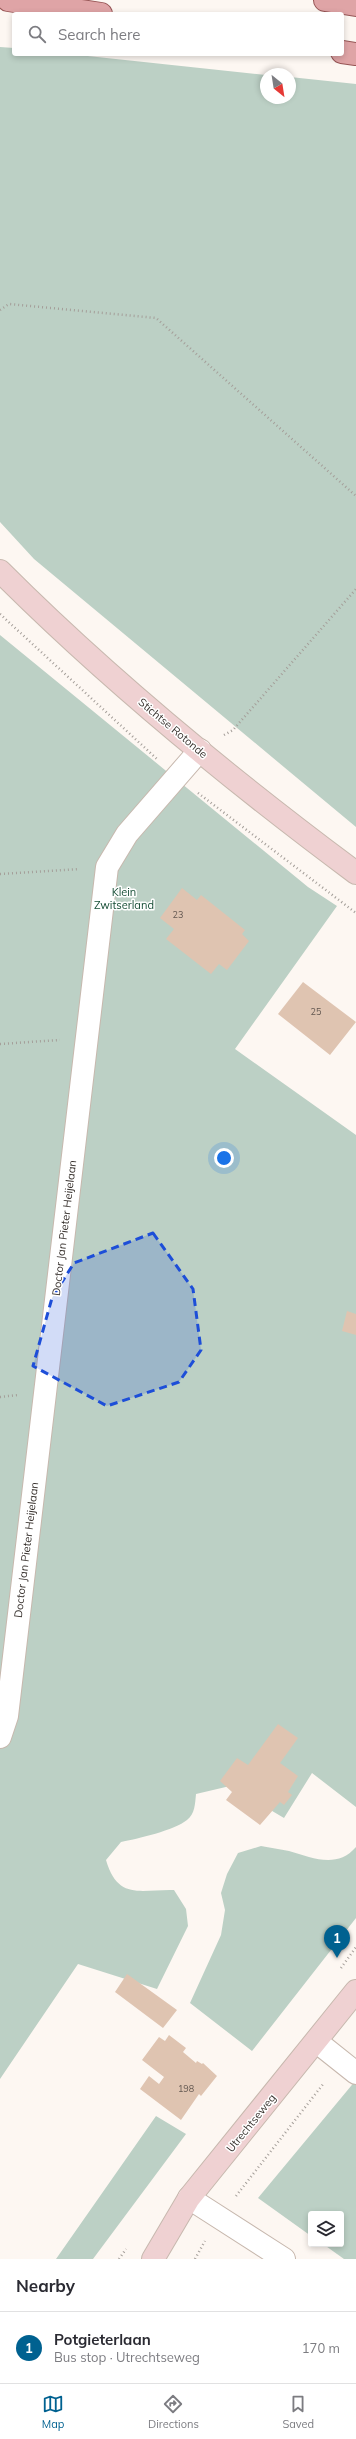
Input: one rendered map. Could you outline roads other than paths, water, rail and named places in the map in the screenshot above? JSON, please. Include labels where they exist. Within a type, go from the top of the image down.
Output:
[{"type":"main road","points":[[8,0],[88,12]]},
{"type":"main road","points":[[325,0],[356,5]]},
{"type":"main road","points":[[344,52],[356,54]]},
{"type":"street","name":"Stichtse Rotonde","points":[[0,571],[82,650],[266,805],[356,873]]},
{"type":"street","name":"Doctor Jan Pieter Heijelaan","points":[[0,1737],[7,1716],[107,867],[127,834],[200,750]]},
{"type":"street","name":"Utrechtseweg","points":[[153,2259],[190,2198],[317,2042],[356,1991]]},
{"type":"street","points":[[317,2042],[348,2068]]},
{"type":"street","points":[[190,2198],[284,2259]]},
{"type":"place","name":"Potgieterlaan","points":[[337,1958]]},
{"type":"park label","name":"Klein Zwitserland","points":[[124,898]]}]
